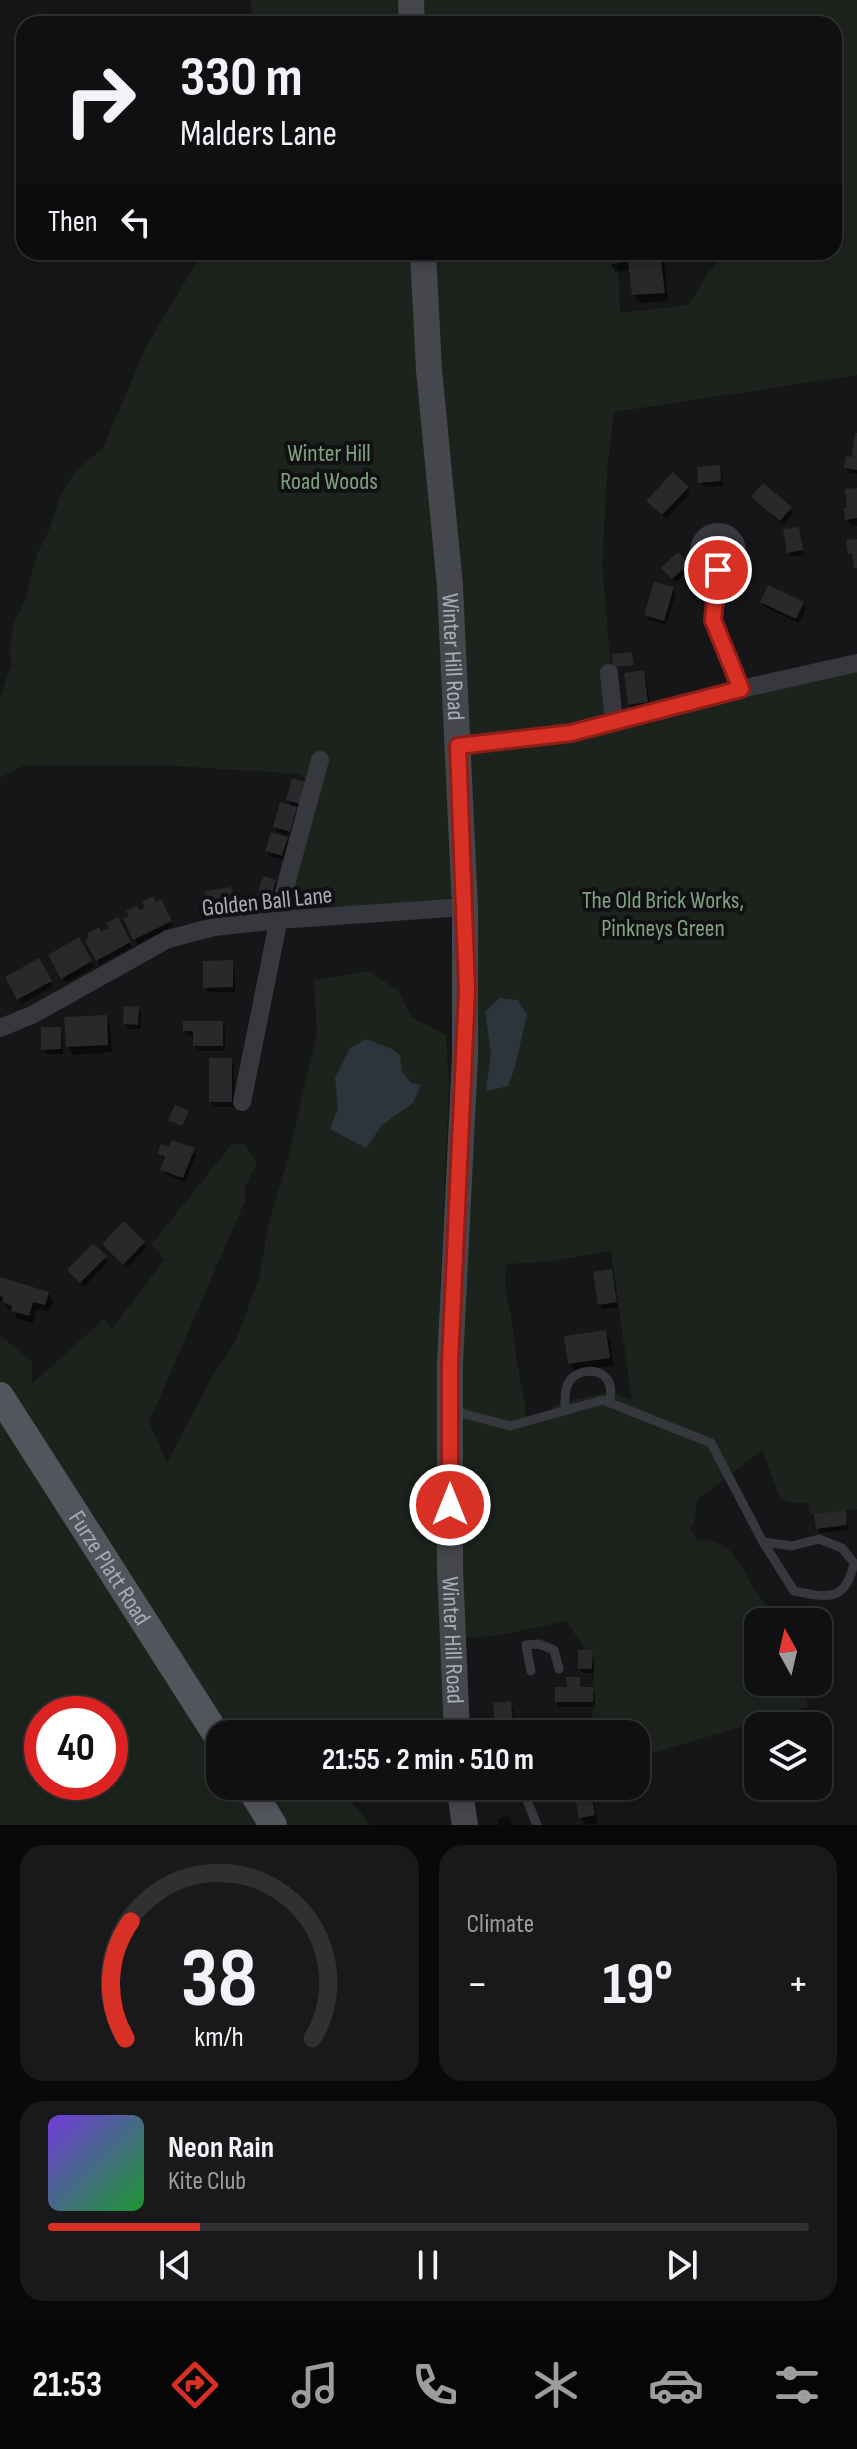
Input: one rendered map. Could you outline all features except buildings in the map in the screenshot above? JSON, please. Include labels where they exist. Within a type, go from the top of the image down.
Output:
[{"type":"main road","name":"Furze Platt Road","points":[[0,1396],[207,1720]]},
{"type":"main road","points":[[258,1800],[273,1825]]},
{"type":"street","name":"Winter Hill Road","points":[[423,260],[429,370],[450,586],[465,907],[465,1057],[450,1363],[450,1568],[456,1720]]},
{"type":"street","points":[[718,570],[713,620],[741,689]]},
{"type":"street","points":[[458,746],[571,733],[857,663]]},
{"type":"street","points":[[609,673],[614,723]]},
{"type":"street","points":[[242,1102],[278,920],[320,760]]},
{"type":"street","name":"Golden Ball Lane","points":[[0,1028],[32,1015],[168,939],[214,927],[465,907]]},
{"type":"street","points":[[461,1800],[465,1825]]},
{"type":"lane","points":[[565,1410],[566,1388],[572,1379],[592,1371],[609,1380],[610,1403]]},
{"type":"lane","points":[[450,1410],[510,1426],[603,1400],[711,1443],[763,1542],[794,1591],[821,1597],[843,1590],[850,1581],[854,1563],[842,1548],[819,1539],[792,1546],[763,1542]]},
{"type":"lane","points":[[531,1671],[526,1645],[539,1644],[554,1650],[559,1669]]},
{"type":"lane","points":[[527,1800],[537,1825]]},
{"type":"green space","name":"Winter Hill Road Woods","points":[[251,0],[857,0],[857,375],[614,412],[602,564],[615,720],[467,751],[452,896],[444,903],[295,914],[270,911],[310,784],[301,774],[175,766],[35,765],[23,766],[0,778],[0,698],[12,662],[9,649],[15,620],[24,603],[37,554],[60,497],[74,473],[103,448],[147,345],[198,260],[617,260],[620,313],[688,305],[717,260],[842,260],[842,16],[252,16]]},
{"type":"green space","name":"The Old Brick Works, Pinkneys Green","points":[[857,664],[857,1509],[810,1514],[808,1503],[787,1502],[779,1496],[762,1450],[697,1500],[691,1529],[697,1541],[710,1541],[729,1550],[769,1608],[744,1608],[744,1696],[805,1696],[808,1707],[791,1712],[744,1712],[744,1726],[650,1754],[650,1720],[592,1720],[594,1662],[566,1621],[496,1636],[458,1638],[468,754]],"holes":[[[611,1251],[632,1401],[611,1391],[555,1405],[551,1410],[525,1418],[506,1288],[507,1264],[554,1261]]]},
{"type":"green space","points":[[368,971],[399,991],[411,1017],[446,1035],[449,1084],[439,1313],[446,1720],[206,1720],[206,1800],[351,1800],[370,1825],[0,1825],[0,1335],[32,1362],[32,1384],[105,1318],[111,1330],[165,1259],[151,1245],[232,1144],[245,1144],[257,1163],[244,1188],[245,1201],[149,1422],[167,1463],[212,1377],[235,1342],[259,1279],[268,1226],[287,1162],[317,1032],[314,980]]},
{"type":"shaded area","points":[[499,998],[518,1000],[527,1015],[508,1086],[486,1091],[491,1054],[485,1012]]},
{"type":"shaded area","points":[[366,1039],[400,1055],[402,1072],[411,1083],[421,1085],[413,1103],[382,1125],[366,1148],[330,1129],[338,1108],[335,1078],[350,1048]]},
{"type":"route","points":[[450,1505],[450,1363],[467,990],[458,746],[571,733],[741,689],[713,620],[718,570]]}]
